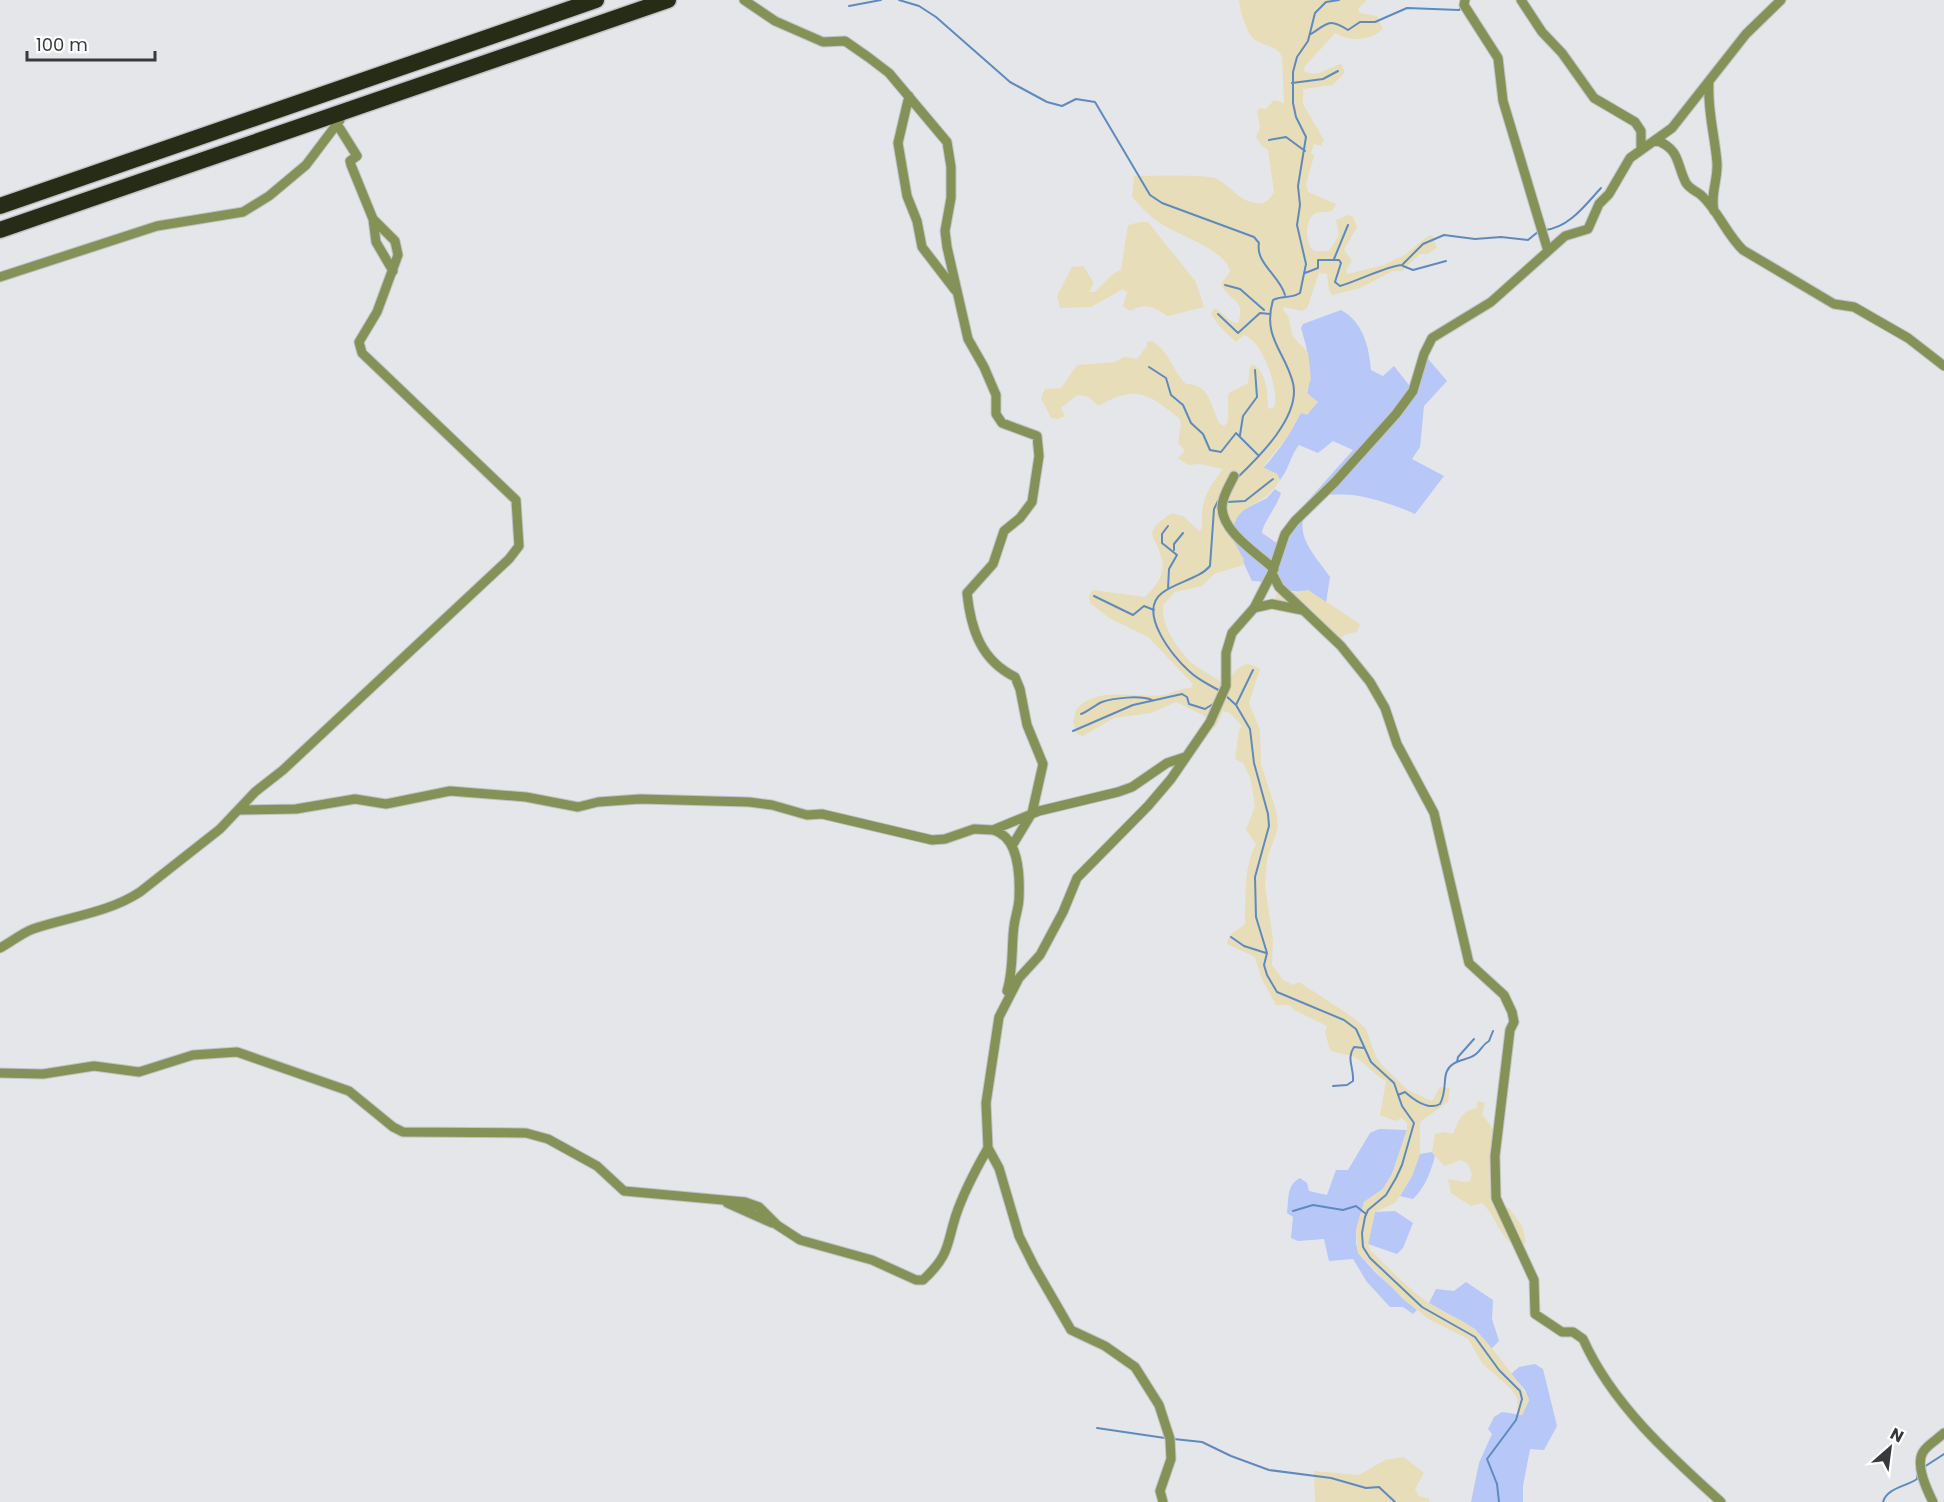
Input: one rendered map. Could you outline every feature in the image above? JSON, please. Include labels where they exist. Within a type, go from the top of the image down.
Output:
[{"type":"highway","points":[[0,206],[596,0]]},
{"type":"highway","points":[[0,230],[341,118],[668,0]]},
{"type":"street","points":[[744,0],[775,21],[823,42],[845,41],[889,73],[947,142],[951,155],[951,198],[945,231],[968,339],[996,395],[996,414],[1002,423],[1037,436],[1039,456],[1032,502],[1020,518],[1005,531],[993,564],[968,593],[970,618],[979,643],[998,669],[1015,677],[1020,689],[1027,725],[1043,764],[1032,813],[1012,846]]},
{"type":"street","points":[[1465,0],[1468,12],[1498,58],[1503,101],[1548,251]]},
{"type":"street","points":[[1521,0],[1542,32],[1562,53],[1594,98],[1635,122],[1641,131],[1641,148]]},
{"type":"street","points":[[999,1017],[1019,978],[1040,955],[1077,878],[1148,806],[1185,757],[1221,700],[1226,686],[1226,654],[1232,633],[1254,608],[1273,571],[1285,534],[1396,414],[1413,391],[1424,354],[1432,338],[1491,302],[1565,236],[1588,229],[1599,204],[1609,194],[1623,167],[1641,148],[1672,128],[1746,34],[1781,0]]},
{"type":"street","points":[[1709,81],[1708,104],[1717,166],[1712,202],[1714,213]]},
{"type":"street","points":[[909,96],[898,143],[908,196],[917,221],[922,247],[958,294]]},
{"type":"street","points":[[341,118],[357,156],[350,161],[373,219],[376,242],[393,271]]},
{"type":"street","points":[[0,277],[157,226],[243,212],[269,196],[306,165],[341,118]]},
{"type":"street","points":[[1656,140],[1671,149],[1681,162],[1686,183],[1701,195],[1743,250],[1776,268],[1786,278],[1820,294],[1834,304],[1854,307],[1899,333],[1944,366]]},
{"type":"street","points":[[0,948],[32,930],[64,923],[129,900],[220,829],[509,559],[519,546],[516,500],[362,353],[359,342],[377,312],[398,255],[395,241],[373,219]]},
{"type":"street","points":[[1234,476],[1221,508],[1226,522],[1273,571],[1279,587],[1307,612],[1355,664],[1385,708],[1396,744],[1434,813],[1469,963],[1504,995],[1512,1012],[1514,1022],[1510,1030],[1495,1156],[1496,1187],[1499,1207],[1534,1280],[1535,1314],[1562,1332],[1573,1332],[1583,1339],[1618,1398],[1674,1461],[1721,1502]]},
{"type":"street","points":[[1254,608],[1284,604],[1307,612]]},
{"type":"street","points":[[993,830],[1032,813],[1081,799],[1119,792],[1132,787],[1167,764],[1185,757]]},
{"type":"street","points":[[238,810],[296,809],[355,799],[386,804],[450,791],[526,796],[578,807],[598,802],[640,799],[749,802],[772,805],[807,815],[822,814],[932,840],[945,839],[974,830],[993,830],[1007,836],[1012,846],[1019,899],[1014,926],[1013,973],[999,1017],[986,1102],[988,1148],[999,1168],[1018,1236],[1071,1330],[1105,1346],[1135,1367],[1159,1405],[1170,1439],[1171,1459],[1160,1491],[1163,1502]]},
{"type":"street","points":[[0,1073],[43,1074],[94,1066],[139,1071],[193,1055],[237,1052],[349,1091],[402,1132],[526,1133],[548,1139],[597,1166],[624,1191],[745,1202],[759,1207],[777,1225],[800,1240],[872,1260],[916,1280],[923,1280],[938,1266],[949,1246],[956,1216],[988,1148]]},
{"type":"street","points":[[0,1064],[15,1073]]},
{"type":"street","points":[[1934,1502],[1923,1474],[1921,1458],[1924,1450],[1944,1433]]},
{"type":"shaded area","points":[[1341,310],[1355,321],[1364,336],[1371,370],[1383,376],[1394,366],[1413,390],[1424,354],[1447,381],[1424,406],[1420,447],[1412,459],[1444,476],[1415,514],[1375,500],[1348,495],[1323,494],[1309,507],[1303,520],[1303,529],[1309,547],[1330,577],[1326,603],[1308,590],[1287,590],[1252,581],[1230,534],[1239,512],[1267,498],[1275,489],[1281,493],[1262,533],[1281,546],[1297,513],[1353,450],[1333,441],[1318,453],[1299,445],[1280,480],[1277,474],[1263,468],[1292,428],[1307,394],[1310,369],[1301,328],[1303,324]]},
{"type":"shaded area","points":[[1379,1129],[1407,1130],[1392,1174],[1383,1189],[1364,1202],[1356,1230],[1356,1243],[1358,1253],[1375,1272],[1417,1310],[1413,1314],[1403,1307],[1390,1307],[1367,1282],[1353,1259],[1329,1261],[1324,1239],[1298,1241],[1291,1238],[1293,1217],[1287,1213],[1292,1185],[1300,1178],[1307,1183],[1309,1191],[1327,1195],[1336,1170],[1348,1170],[1370,1133]]},
{"type":"shaded area","points":[[1432,1152],[1435,1156],[1421,1190],[1413,1199],[1400,1196],[1412,1176],[1420,1154]]},
{"type":"shaded area","points":[[1395,1211],[1413,1223],[1403,1248],[1397,1254],[1368,1244],[1375,1212]]},
{"type":"shaded area","points":[[1466,1282],[1493,1300],[1492,1319],[1499,1341],[1491,1349],[1475,1329],[1429,1303],[1436,1289],[1454,1291]]},
{"type":"shaded area","points":[[1535,1364],[1543,1369],[1557,1426],[1544,1450],[1530,1449],[1523,1486],[1523,1502],[1471,1502],[1479,1463],[1492,1434],[1488,1429],[1494,1417],[1502,1412],[1522,1415],[1529,1400],[1525,1390],[1511,1374],[1519,1367]]},
{"type":"sand","points":[[1239,0],[1367,0],[1358,9],[1360,13],[1377,16],[1383,29],[1372,36],[1360,39],[1347,38],[1335,33],[1305,66],[1304,71],[1314,74],[1341,64],[1345,72],[1333,85],[1303,89],[1303,104],[1324,140],[1321,146],[1314,144],[1311,153],[1314,156],[1306,184],[1308,192],[1336,204],[1332,211],[1313,215],[1308,223],[1308,239],[1314,251],[1329,251],[1339,235],[1336,220],[1348,215],[1353,217],[1357,227],[1344,250],[1352,261],[1346,270],[1347,274],[1384,265],[1406,254],[1428,236],[1432,235],[1437,248],[1427,254],[1420,254],[1402,271],[1393,271],[1360,288],[1332,295],[1327,274],[1319,273],[1307,308],[1302,311],[1284,307],[1283,310],[1288,316],[1293,337],[1308,352],[1311,379],[1306,392],[1318,402],[1307,415],[1301,413],[1288,436],[1263,467],[1277,474],[1280,480],[1266,496],[1245,509],[1234,523],[1230,534],[1244,560],[1243,565],[1214,574],[1202,586],[1175,592],[1163,605],[1163,613],[1168,629],[1182,652],[1193,664],[1225,685],[1244,665],[1254,665],[1260,669],[1249,703],[1260,730],[1261,764],[1276,810],[1278,828],[1267,859],[1265,885],[1273,940],[1272,965],[1283,980],[1293,985],[1299,982],[1354,1018],[1366,1029],[1376,1057],[1408,1090],[1432,1101],[1440,1087],[1450,1088],[1448,1102],[1420,1122],[1420,1154],[1412,1176],[1395,1203],[1375,1212],[1368,1244],[1371,1251],[1434,1307],[1468,1324],[1478,1333],[1526,1394],[1529,1400],[1522,1415],[1518,1415],[1517,1398],[1511,1389],[1482,1363],[1468,1339],[1430,1320],[1404,1300],[1358,1253],[1356,1230],[1364,1202],[1383,1189],[1392,1174],[1407,1130],[1407,1123],[1402,1118],[1395,1121],[1380,1115],[1386,1081],[1355,1057],[1330,1050],[1325,1032],[1327,1026],[1294,1010],[1289,1005],[1276,1005],[1262,980],[1255,957],[1227,944],[1229,936],[1245,924],[1247,873],[1256,844],[1246,830],[1255,806],[1250,777],[1243,763],[1235,759],[1239,730],[1242,726],[1230,713],[1223,711],[1217,725],[1207,735],[1202,732],[1209,722],[1203,715],[1176,702],[1151,713],[1114,718],[1083,736],[1077,734],[1073,722],[1076,710],[1084,702],[1094,698],[1105,695],[1164,695],[1191,688],[1193,684],[1148,637],[1109,618],[1090,603],[1089,595],[1093,590],[1145,597],[1161,576],[1163,566],[1152,535],[1153,530],[1172,513],[1183,516],[1199,531],[1202,528],[1202,510],[1206,496],[1223,469],[1200,464],[1188,465],[1178,458],[1185,451],[1178,443],[1181,423],[1179,418],[1149,397],[1140,394],[1122,395],[1098,406],[1089,397],[1077,395],[1061,408],[1065,416],[1057,419],[1051,418],[1041,398],[1045,389],[1061,388],[1077,365],[1115,362],[1124,357],[1137,359],[1147,346],[1147,342],[1152,341],[1163,350],[1186,384],[1200,387],[1204,391],[1219,423],[1224,426],[1228,422],[1229,393],[1248,383],[1250,366],[1254,365],[1262,373],[1267,391],[1268,409],[1274,407],[1272,378],[1257,346],[1244,335],[1236,342],[1220,327],[1211,314],[1214,308],[1231,321],[1238,323],[1239,305],[1221,284],[1230,272],[1227,264],[1212,251],[1159,222],[1132,197],[1134,176],[1211,177],[1250,202],[1267,201],[1274,192],[1268,150],[1256,137],[1260,127],[1257,111],[1260,108],[1266,109],[1274,100],[1284,103],[1282,57],[1272,47],[1253,38],[1243,20]]},
{"type":"sand","points":[[1148,222],[1196,282],[1204,307],[1168,316],[1146,306],[1130,311],[1123,306],[1127,292],[1123,289],[1091,307],[1060,308],[1057,296],[1072,267],[1083,266],[1094,283],[1089,292],[1095,292],[1114,273],[1121,270],[1128,225]]},
{"type":"sand","points":[[1279,587],[1297,593],[1308,590],[1360,624],[1357,632],[1346,634],[1337,642],[1307,612],[1273,604]]},
{"type":"sand","points":[[1477,1101],[1485,1103],[1482,1114],[1497,1135],[1499,1207],[1509,1208],[1522,1226],[1526,1241],[1521,1249],[1508,1241],[1482,1203],[1471,1206],[1451,1193],[1448,1179],[1470,1181],[1472,1174],[1468,1164],[1461,1160],[1444,1166],[1432,1152],[1435,1134],[1444,1132],[1453,1134],[1464,1114],[1477,1108]]},
{"type":"sand","points":[[1404,1457],[1424,1473],[1415,1489],[1419,1496],[1429,1499],[1429,1502],[1315,1502],[1314,1471],[1359,1475],[1385,1460]]},
{"type":"waterway","points":[[849,6],[881,0]]},
{"type":"waterway","points":[[899,0],[919,6],[936,17],[1010,82],[1047,102],[1062,106],[1076,99],[1095,102],[1150,195],[1162,203],[1254,237],[1259,243],[1264,263],[1285,295]]},
{"type":"waterway","points":[[1237,478],[1276,435],[1285,422],[1294,396],[1293,383],[1272,335],[1270,324],[1273,300],[1300,293],[1306,264],[1297,225],[1300,205],[1298,186],[1306,137],[1296,117],[1293,103],[1293,72],[1297,57],[1308,41],[1315,13],[1326,2],[1339,0]]},
{"type":"waterway","points":[[1311,34],[1329,23],[1337,24],[1348,30],[1360,22],[1375,22],[1407,8],[1459,10],[1462,7]]},
{"type":"waterway","points":[[1292,83],[1323,79],[1338,71]]},
{"type":"waterway","points":[[1269,140],[1286,137],[1305,151]]},
{"type":"waterway","points":[[1545,230],[1562,225],[1569,220],[1601,188]]},
{"type":"waterway","points":[[1334,259],[1348,225]]},
{"type":"waterway","points":[[1305,273],[1318,268],[1318,260],[1339,260],[1341,263],[1335,282],[1340,286],[1402,265],[1423,244],[1444,235],[1475,239],[1501,237],[1528,240],[1539,231]]},
{"type":"waterway","points":[[1403,266],[1413,270],[1446,261]]},
{"type":"waterway","points":[[1225,285],[1240,289],[1264,310]]},
{"type":"waterway","points":[[1218,314],[1238,333],[1260,313],[1270,314]]},
{"type":"waterway","points":[[1149,367],[1166,378],[1171,395],[1183,405],[1191,423],[1203,434],[1210,450],[1221,452],[1236,433],[1259,456]]},
{"type":"waterway","points":[[1240,435],[1243,416],[1257,397],[1255,370]]},
{"type":"waterway","points":[[1227,502],[1245,501],[1273,479]]},
{"type":"waterway","points":[[1218,501],[1214,509],[1210,566],[1200,574],[1162,593],[1155,601],[1153,611],[1160,634],[1175,656],[1200,680],[1220,691]]},
{"type":"waterway","points":[[1168,526],[1162,534],[1162,543],[1177,555],[1169,569],[1168,589]]},
{"type":"waterway","points":[[1174,550],[1174,544],[1183,533]]},
{"type":"waterway","points":[[1094,596],[1133,615],[1144,606],[1154,610]]},
{"type":"waterway","points":[[1236,705],[1253,670]]},
{"type":"waterway","points":[[1073,731],[1133,705],[1182,694],[1187,697],[1189,704],[1205,709],[1213,704]]},
{"type":"waterway","points":[[1225,695],[1236,705],[1250,729],[1254,763],[1268,814],[1269,826],[1255,877],[1256,917],[1267,953],[1264,965],[1267,975],[1277,992],[1344,1020],[1356,1029],[1371,1062],[1394,1083],[1402,1106],[1414,1123],[1396,1178],[1386,1195],[1368,1210],[1365,1217],[1362,1233],[1363,1247],[1370,1258],[1422,1307],[1475,1337],[1499,1370],[1520,1391],[1522,1399],[1516,1420],[1487,1459],[1497,1484],[1499,1502]]},
{"type":"waterway","points":[[1081,714],[1102,702],[1113,699],[1134,697],[1152,700]]},
{"type":"waterway","points":[[1231,937],[1244,946],[1266,953]]},
{"type":"waterway","points":[[1398,1095],[1405,1092],[1426,1105],[1440,1104],[1449,1067],[1476,1054],[1489,1041],[1493,1031]]},
{"type":"waterway","points":[[1457,1062],[1458,1057],[1474,1039]]},
{"type":"waterway","points":[[1333,1086],[1347,1085],[1353,1081],[1350,1059],[1352,1051],[1354,1047],[1364,1048]]},
{"type":"waterway","points":[[1293,1211],[1313,1205],[1343,1210],[1356,1206],[1366,1214]]},
{"type":"waterway","points":[[1097,1428],[1165,1438]]},
{"type":"waterway","points":[[1174,1439],[1202,1442],[1269,1470],[1331,1478],[1366,1488],[1379,1487],[1395,1502]]},
{"type":"waterway","points":[[1924,1467],[1944,1454]]},
{"type":"waterway","points":[[1883,1502],[1892,1491],[1917,1479],[1918,1472]]}]
